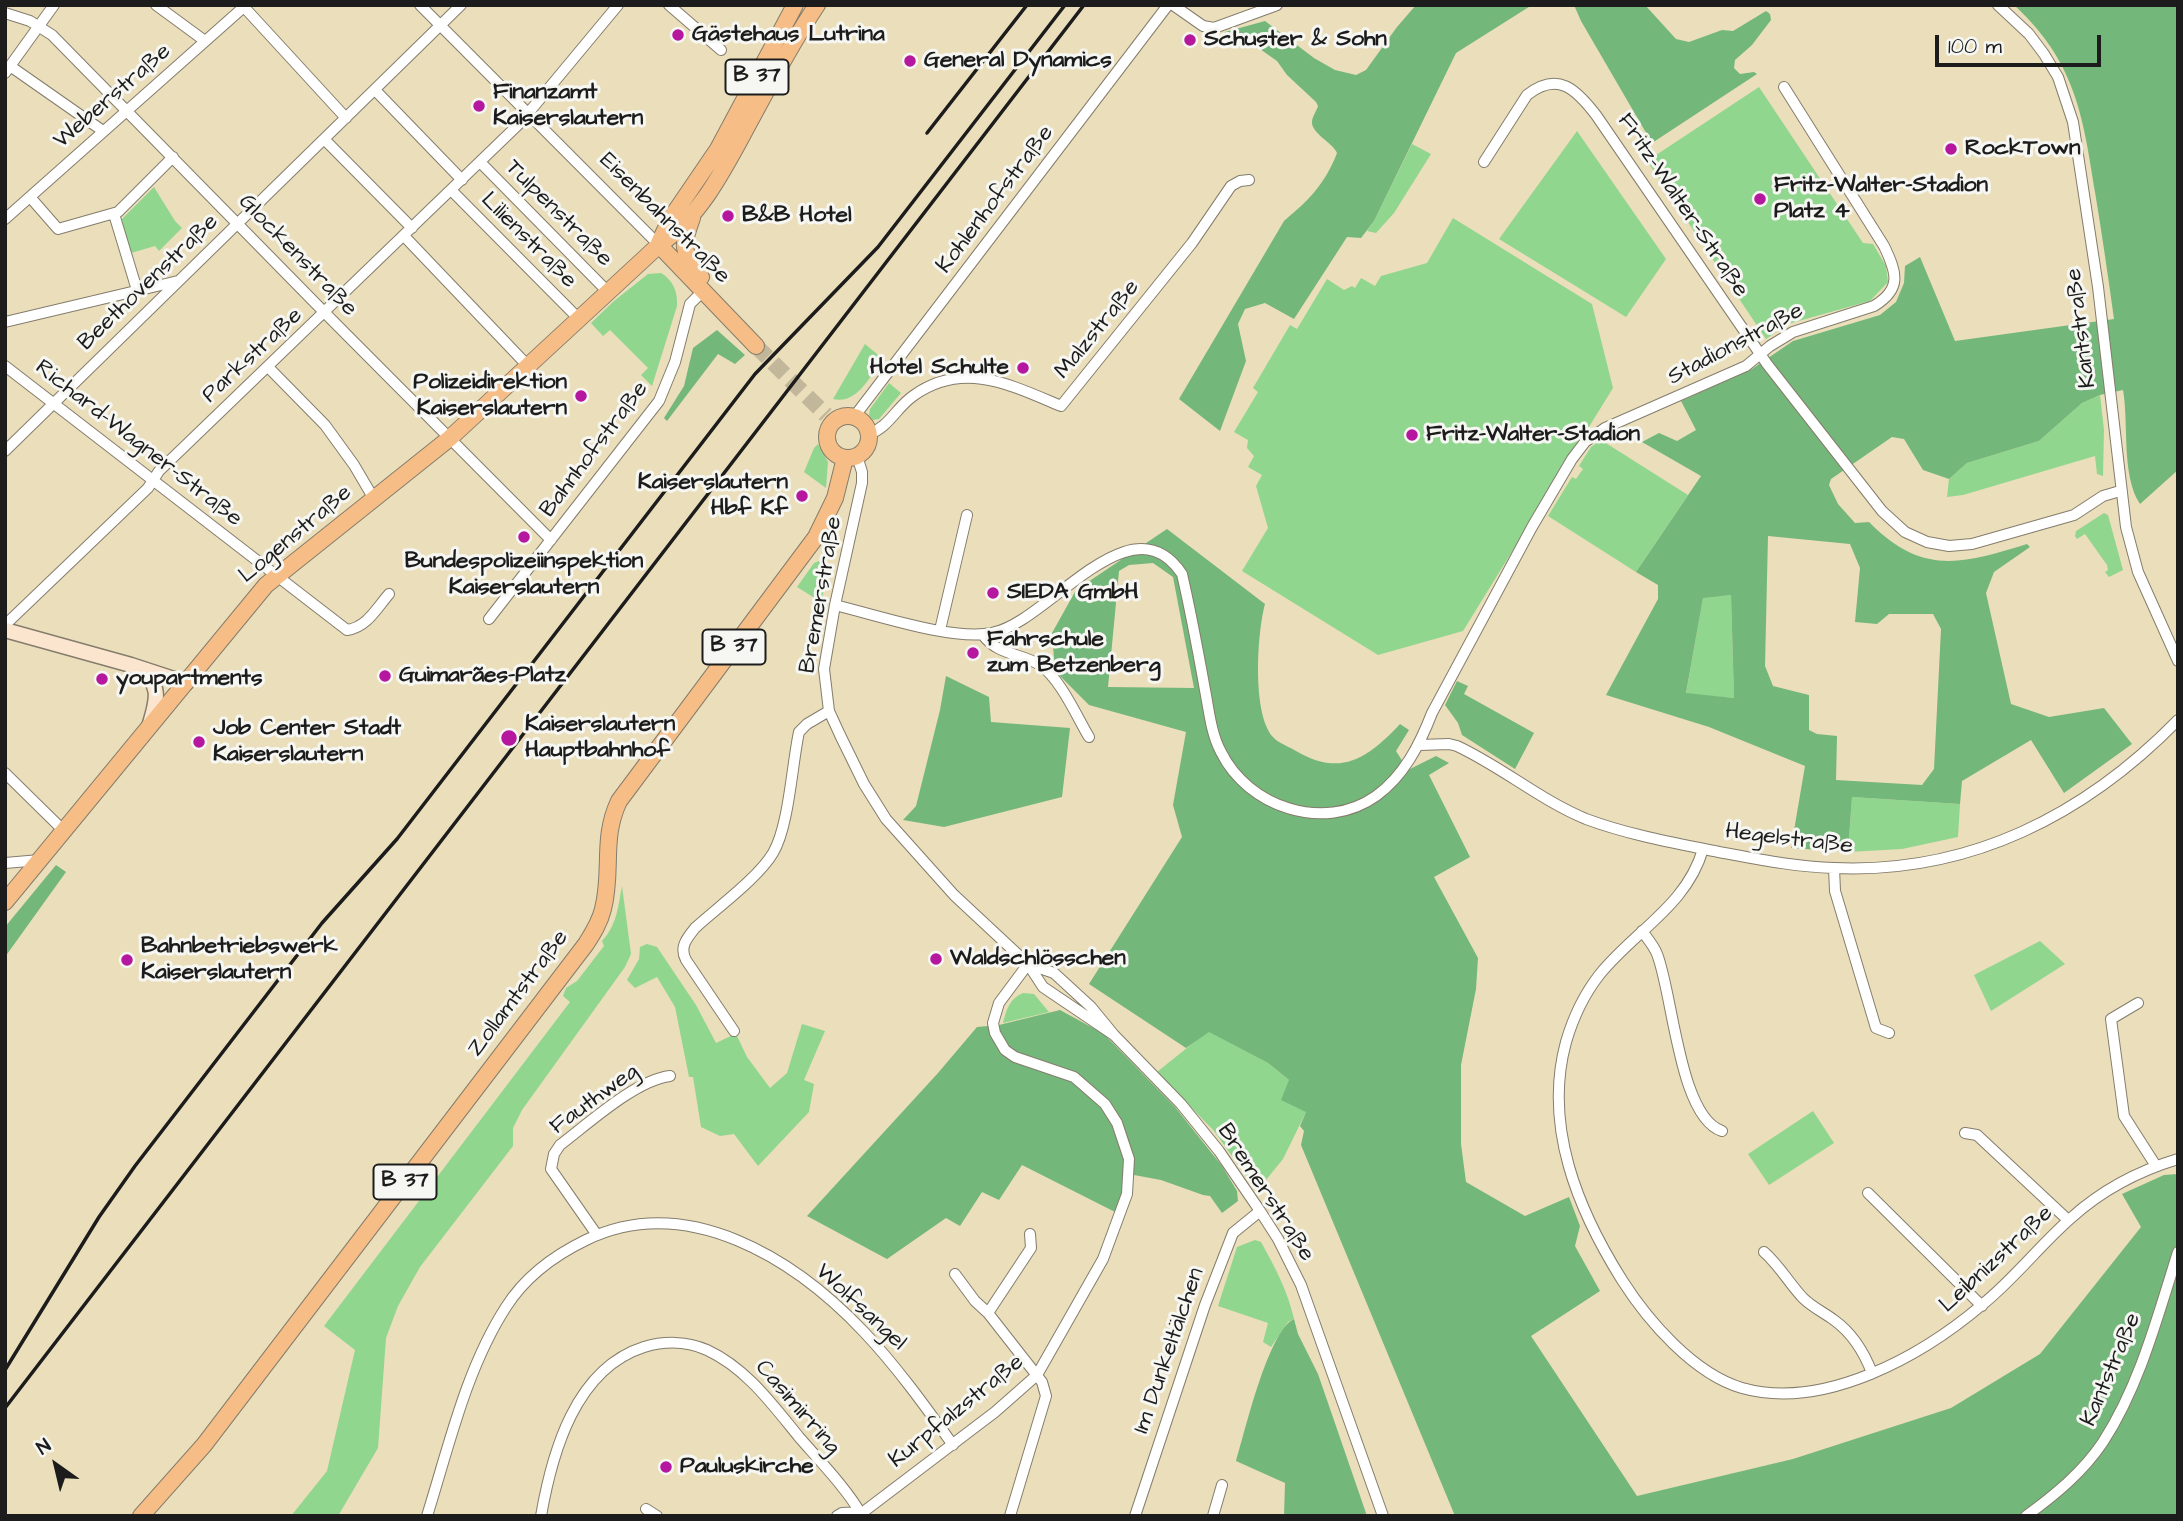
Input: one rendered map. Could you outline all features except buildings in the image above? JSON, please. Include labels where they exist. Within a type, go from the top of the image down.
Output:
[{"type":"main road","name":"B 37","points":[[659,245],[671,218],[718,149],[795,5]]},
{"type":"main road","name":"B 37","points":[[703,290],[701,276],[690,261],[684,242],[693,216],[727,164],[791,45],[817,5]]},
{"type":"main road","name":"B 37","points":[[659,245],[693,216]]},
{"type":"main road","name":"Eisenbahnstraße","points":[[659,245],[756,346]]},
{"type":"main road","name":"Logenstraße","points":[[5,902],[255,596],[450,438],[659,245]]},
{"type":"main road","points":[[854,417],[863,422],[869,434],[867,444],[851,457],[834,453],[828,444],[830,419],[854,417]]},
{"type":"main road","name":"Zollamtstraße","points":[[141,1516],[204,1445],[586,944],[603,912],[608,878],[609,830],[619,801],[816,537],[851,457]]},
{"type":"street","points":[[54,5],[8,70],[103,131]]},
{"type":"street","points":[[156,5],[205,41]]},
{"type":"street","name":"Eisenbahnstraße","points":[[420,5],[659,245]]},
{"type":"street","name":"Beethovenstraße","points":[[5,451],[461,5]]},
{"type":"street","name":"Parkstraße","points":[[5,628],[154,480],[159,471],[528,114],[618,5]]},
{"type":"street","points":[[669,5],[721,50]]},
{"type":"street","points":[[1170,5],[1203,26],[1213,28],[1277,5]]},
{"type":"street","name":"Kohlenhofstraße","points":[[854,417],[1170,5]]},
{"type":"street","name":"Kantstraße","points":[[1998,5],[2029,34],[2044,54],[2057,77],[2074,122],[2098,287],[2126,527],[2138,572],[2178,662]]},
{"type":"street","points":[[245,6],[346,118]]},
{"type":"street","name":"Weberstraße","points":[[5,219],[245,6]]},
{"type":"street","name":"Glockenstraße","points":[[5,13],[39,26],[52,35],[551,540]]},
{"type":"street","name":"Fritz-Walter-Straße","points":[[1484,162],[1527,95],[1537,87],[1551,82],[1575,91],[1596,115],[1759,354],[1882,511],[1905,532],[1927,542],[1949,546],[1972,544],[2074,515],[2103,496],[2120,491]]},
{"type":"street","name":"Stadionstraße","points":[[984,635],[1018,623],[1119,552],[1132,548],[1155,551],[1168,558],[1182,574],[1211,722],[1228,767],[1248,787],[1270,802],[1295,811],[1324,814],[1353,808],[1376,796],[1393,781],[1419,745],[1432,713],[1532,527],[1585,442],[1605,428],[1746,366],[1759,354],[1793,332],[1874,306],[1884,300],[1891,291],[1895,280],[1893,264],[1884,246],[1784,87]]},
{"type":"street","points":[[375,89],[461,180]]},
{"type":"street","points":[[324,139],[528,366]]},
{"type":"street","points":[[30,197],[58,229],[114,214],[173,157]]},
{"type":"street","name":"Tulpenstraße","points":[[480,162],[609,293]]},
{"type":"street","name":"Malzstraße","points":[[869,434],[880,430],[912,396],[952,379],[986,378],[1061,406],[1192,243],[1231,186],[1240,180],[1249,180]]},
{"type":"street","name":"Lilienstraße","points":[[451,190],[579,319]]},
{"type":"street","points":[[114,214],[137,290]]},
{"type":"street","points":[[5,322],[180,280]]},
{"type":"street","name":"Bahnhofstraße","points":[[489,619],[659,401],[675,362],[690,304],[703,290]]},
{"type":"street","name":"Richard-Wagner-Straße","points":[[5,366],[347,630],[365,623],[389,594]]},
{"type":"street","points":[[268,367],[325,425],[374,499]]},
{"type":"street","name":"Bremerstraße","points":[[851,457],[862,472],[862,483],[824,669],[829,711],[855,766],[886,819],[954,895],[1028,964],[1042,987],[1114,1035]]},
{"type":"street","points":[[940,630],[967,515]]},
{"type":"street","points":[[835,605],[955,634],[984,635],[991,645],[1044,669],[1059,687],[1089,737]]},
{"type":"street","points":[[5,628],[186,683]]},
{"type":"street","points":[[131,665],[148,675],[157,689],[156,703],[148,728]]},
{"type":"street","points":[[734,1031],[685,960],[683,948],[695,928],[772,854],[781,831],[799,732],[829,711]]},
{"type":"street","name":"Hegelstraße","points":[[1419,745],[1449,744],[1457,747],[1543,798],[1585,818],[1630,833],[1779,863],[1834,868],[1883,867],[1928,861],[1971,851],[2022,833],[2080,801],[2121,771],[2178,720]]},
{"type":"street","points":[[5,773],[64,831]]},
{"type":"street","name":"Leibnizstraße","points":[[1703,849],[1698,867],[1685,890],[1610,963],[1589,990],[1567,1040],[1560,1073],[1559,1106],[1563,1142],[1577,1193],[1598,1238],[1629,1290],[1650,1319],[1687,1355],[1741,1388],[1760,1391],[1801,1393],[1841,1384],[1872,1373],[1934,1340],[1982,1306],[2068,1220],[2102,1194],[2121,1182],[2178,1159]]},
{"type":"street","points":[[5,863],[40,860]]},
{"type":"street","points":[[1834,868],[1835,891],[1876,1028],[1889,1033]]},
{"type":"street","points":[[1642,931],[1657,953],[1690,1093],[1710,1125],[1722,1131]]},
{"type":"street","name":"Bremerstraße","points":[[1028,964],[1054,974],[1091,1007],[1114,1035],[1181,1104],[1219,1151],[1260,1211],[1278,1239],[1301,1285],[1383,1516]]},
{"type":"street","name":"Kurpfalzstraße","points":[[837,1516],[842,1513],[860,1515],[953,1445],[1037,1375],[1103,1259],[1127,1194],[1129,1159],[1117,1123],[1105,1104],[1074,1077],[1015,1057],[1005,1050],[995,1033],[993,1023],[999,1003],[1028,964]]},
{"type":"street","points":[[2138,1003],[2111,1019],[2124,1116],[2156,1166]]},
{"type":"street","name":"Fauthweg","points":[[597,1235],[551,1169],[554,1154],[560,1145],[642,1084],[670,1076]]},
{"type":"street","points":[[1965,1133],[1977,1135],[2068,1220]]},
{"type":"street","points":[[1868,1193],[1982,1306]]},
{"type":"street","name":"Im Dunkeltälchen","points":[[1135,1516],[1205,1305],[1233,1233],[1260,1211]]},
{"type":"street","name":"Wolfsangel","points":[[427,1516],[471,1380],[484,1347],[507,1306],[531,1277],[552,1259],[597,1235],[631,1225],[675,1222],[712,1230],[766,1255],[821,1293],[863,1331],[912,1388],[953,1445]]},
{"type":"street","points":[[988,1313],[1031,1248],[1030,1234]]},
{"type":"street","points":[[1763,1252],[1773,1259],[1812,1307],[1831,1318],[1851,1335],[1872,1373]]},
{"type":"street","name":"Kantstraße","points":[[2026,1516],[2057,1493],[2103,1442],[2130,1388],[2178,1252]]},
{"type":"street","points":[[955,1274],[1044,1386],[1046,1396],[1010,1516]]},
{"type":"street","name":"Casimirring","points":[[541,1516],[561,1440],[583,1396],[617,1360],[640,1348],[670,1343],[707,1350],[747,1377],[860,1515]]},
{"type":"street","points":[[1213,1516],[1223,1485]]},
{"type":"street","points":[[646,1509],[657,1516]]},
{"type":"green space","points":[[1416,5],[1532,5],[1456,53],[1374,221],[1361,238],[1347,237],[1294,319],[1265,303],[1245,309],[1238,324],[1246,361],[1220,431],[1179,399],[1284,221],[1315,191],[1337,153],[1313,126],[1312,120],[1318,106],[1316,102],[1287,75],[1277,61],[1260,49],[1220,37],[1225,32],[1265,21],[1314,58],[1335,70],[1356,75],[1366,70]]},
{"type":"green space","points":[[1574,5],[1645,5],[1676,39],[1689,42],[1722,30],[1733,31],[1766,11],[1771,20],[1752,45],[1735,60],[1734,68],[1740,74],[1757,74],[1652,143]]},
{"type":"green space","points":[[2014,5],[2178,5],[2178,470],[2140,504],[2130,479],[2123,390],[2100,395],[2082,403],[2039,441],[1967,463],[1949,479],[1923,470],[1904,439],[1892,437],[1831,479],[1829,485],[1838,504],[1855,523],[1869,522],[1888,539],[1925,558],[1962,560],[2027,544],[2030,547],[1994,572],[1986,593],[2011,704],[2049,717],[2104,708],[2132,744],[2064,793],[2031,740],[1962,781],[1960,804],[1852,797],[1848,852],[1791,848],[1805,766],[1709,727],[1606,695],[1658,599],[1658,585],[1636,572],[1701,476],[1642,442],[1659,433],[1677,441],[1696,430],[1681,401],[1752,369],[1793,341],[1880,315],[1896,302],[1904,283],[1905,266],[1920,257],[1955,341],[2114,319],[2091,164],[2080,114],[2063,68],[2035,26]],"holes":[[[1768,536],[1850,544],[1860,568],[1855,622],[1877,624],[1889,614],[1933,614],[1941,629],[1934,769],[1922,785],[1836,780],[1837,736],[1817,734],[1809,730],[1809,695],[1773,686],[1765,666]],[[1731,595],[1734,698],[1686,693],[1703,598]]]},
{"type":"green space","name":"Fritz-Walter-Stadion Platz 4","points":[[1759,87],[1863,243],[1873,244],[1886,266],[1888,282],[1870,301],[1788,324],[1766,339],[1647,161]]},
{"type":"green space","points":[[1577,131],[1666,259],[1626,317],[1499,239]]},
{"type":"green space","points":[[1412,144],[1431,154],[1394,213],[1376,233],[1367,231],[1374,221]]},
{"type":"green space","points":[[154,187],[182,228],[159,251],[155,246],[131,253],[120,221]]},
{"type":"green space","name":"Fritz-Walter-Stadion","points":[[1453,218],[1592,304],[1613,388],[1463,631],[1378,655],[1242,571],[1268,528],[1256,486],[1262,475],[1248,467],[1254,456],[1247,448],[1248,440],[1234,432],[1258,392],[1253,388],[1290,325],[1297,329],[1327,279],[1344,290],[1352,286],[1355,288],[1361,278],[1375,286],[1381,276],[1427,263]]},
{"type":"green space","points":[[661,273],[674,287],[677,306],[652,386],[641,375],[648,368],[610,330],[603,336],[591,323],[648,274]]},
{"type":"green space","points":[[717,330],[745,355],[735,364],[718,354],[667,421],[664,418],[684,386],[693,348]]},
{"type":"green space","points":[[865,344],[883,359],[856,393],[842,400],[833,399]]},
{"type":"green space","points":[[889,383],[901,393],[879,419],[873,420],[869,415],[870,409]]},
{"type":"green space","points":[[2100,395],[2104,430],[2103,476],[2097,474],[2095,456],[1963,495],[1947,497],[1949,479],[1967,463],[2039,441],[2082,403]]},
{"type":"green space","points":[[1601,440],[1688,495],[1636,572],[1548,516],[1572,477],[1576,479],[1583,469],[1579,466],[1591,447]]},
{"type":"green space","points":[[818,444],[828,462],[826,488],[804,472]]},
{"type":"green space","points":[[2104,513],[2108,515],[2123,570],[2109,577],[2105,572],[2108,570],[2107,565],[2085,534],[2077,539],[2075,536],[2076,531]]},
{"type":"green space","points":[[1167,529],[1265,604],[1258,653],[1259,692],[1266,726],[1275,739],[1312,759],[1341,763],[1366,754],[1400,724],[1409,730],[1396,751],[1408,770],[1436,756],[1449,763],[1429,775],[1470,857],[1434,877],[1478,958],[1476,989],[1461,1065],[1461,1144],[1466,1182],[1525,1216],[1569,1197],[1580,1226],[1575,1246],[1600,1291],[1531,1336],[1637,1496],[1793,1459],[1951,1408],[2040,1354],[2141,1227],[2122,1194],[2164,1175],[2178,1174],[2178,1516],[1455,1516],[1301,1145],[1304,1131],[1300,1126],[1306,1112],[1281,1100],[1289,1080],[1268,1063],[1209,1032],[1186,1048],[1089,984],[1182,837],[1173,805],[1186,732],[1089,705],[1055,671],[1052,633],[1076,590]],"holes":[[[1153,563],[1173,577],[1194,688],[1108,687],[1119,571],[1129,565]]]},
{"type":"green space","points":[[819,561],[829,570],[821,602],[797,587],[814,563]]},
{"type":"green space","points":[[1731,595],[1734,698],[1686,694],[1703,597]]},
{"type":"green space","points":[[946,676],[989,697],[991,722],[1070,728],[1062,797],[944,827],[903,820],[916,806]]},
{"type":"green space","points":[[1457,681],[1468,686],[1464,694],[1534,733],[1515,769],[1462,735],[1458,723],[1445,705]]},
{"type":"green space","points":[[1852,797],[1960,804],[1958,837],[1902,849],[1848,852]]},
{"type":"green space","points":[[56,865],[66,872],[5,957],[5,927]]},
{"type":"green space","points":[[622,886],[631,954],[625,967],[522,1110],[513,1128],[513,1146],[420,1267],[398,1306],[386,1338],[378,1448],[338,1516],[291,1516],[327,1471],[355,1350],[324,1326],[570,1002],[563,996],[566,988],[577,981],[604,946],[602,941],[614,922]]},
{"type":"green space","points":[[2040,941],[2065,964],[1991,1011],[1974,975]]},
{"type":"green space","points":[[647,944],[657,947],[696,1005],[716,1043],[733,1035],[737,1036],[747,1057],[770,1088],[787,1073],[802,1024],[825,1031],[804,1080],[814,1084],[809,1112],[758,1166],[734,1134],[720,1136],[701,1127],[693,1077],[689,1077],[675,1007],[657,977],[635,988],[627,980],[639,959],[640,947]]},
{"type":"green space","points":[[1023,993],[1034,994],[1049,1012],[1003,1023],[1009,1005]]},
{"type":"green space","points":[[1060,1010],[1104,1034],[1175,1107],[1222,1166],[1237,1191],[1238,1201],[1222,1213],[1210,1196],[1161,1180],[1134,1175],[1123,1216],[1022,1165],[999,1200],[982,1192],[960,1226],[946,1218],[887,1259],[807,1216],[977,1027],[999,1025]]},
{"type":"green space","points":[[1208,1031],[1268,1063],[1289,1080],[1306,1112],[1283,1159],[1257,1191],[1214,1131],[1157,1072]]},
{"type":"green space","points":[[1813,1111],[1834,1143],[1769,1185],[1748,1154]]},
{"type":"green space","points":[[1255,1240],[1261,1242],[1276,1270],[1294,1319],[1288,1322],[1271,1347],[1263,1342],[1268,1323],[1218,1306],[1237,1247]]},
{"type":"green space","points":[[1294,1319],[1298,1334],[1318,1374],[1367,1516],[1284,1516],[1285,1483],[1236,1461],[1251,1406],[1275,1342],[1284,1327]]},
{"type":"tunnel","points":[[756,346],[826,415]]},
{"type":"railway","points":[[927,133],[1027,5]]},
{"type":"railway","points":[[5,1370],[99,1217],[135,1166],[322,923],[397,839],[755,374],[878,247],[1065,5]]},
{"type":"railway","points":[[5,1408],[1084,5]]},
{"type":"place","name":"Gästehaus Lutrina","points":[[678,35]]},
{"type":"place","name":"Schuster & Sohn","points":[[1190,40]]},
{"type":"place","name":"General Dynamics","points":[[910,61]]},
{"type":"place","name":"Finanzamt Kaiserslautern","points":[[479,106]]},
{"type":"place","name":"RockTown","points":[[1951,149]]},
{"type":"place","name":"Fritz-Walter-Stadion Platz 4","points":[[1760,199]]},
{"type":"place","name":"B&B Hotel","points":[[728,216]]},
{"type":"place","name":"Hotel Schulte","points":[[1023,368]]},
{"type":"place","name":"Polizeidirektion Kaiserslautern","points":[[581,396]]},
{"type":"place","name":"Fritz-Walter-Stadion","points":[[1412,435]]},
{"type":"place","name":"Kaiserslautern Hbf Kf","points":[[802,496]]},
{"type":"place","name":"Bundespolizeiinspektion Kaiserslautern","points":[[524,537]]},
{"type":"place","name":"SIEDA GmbH","points":[[993,593]]},
{"type":"place","name":"Fahrschule zum Betzenberg","points":[[973,653]]},
{"type":"place","name":"Guimarães-Platz","points":[[385,676]]},
{"type":"place","name":"youpartments","points":[[102,679]]},
{"type":"place","name":"Kaiserslautern Hauptbahnhof","points":[[509,738]]},
{"type":"place","name":"Job Center Stadt Kaiserslautern","points":[[199,742]]},
{"type":"place","name":"Waldschlösschen","points":[[936,959]]},
{"type":"place","name":"Bahnbetriebswerk Kaiserslautern","points":[[127,960]]},
{"type":"place","name":"Pauluskirche","points":[[666,1467]]}]
